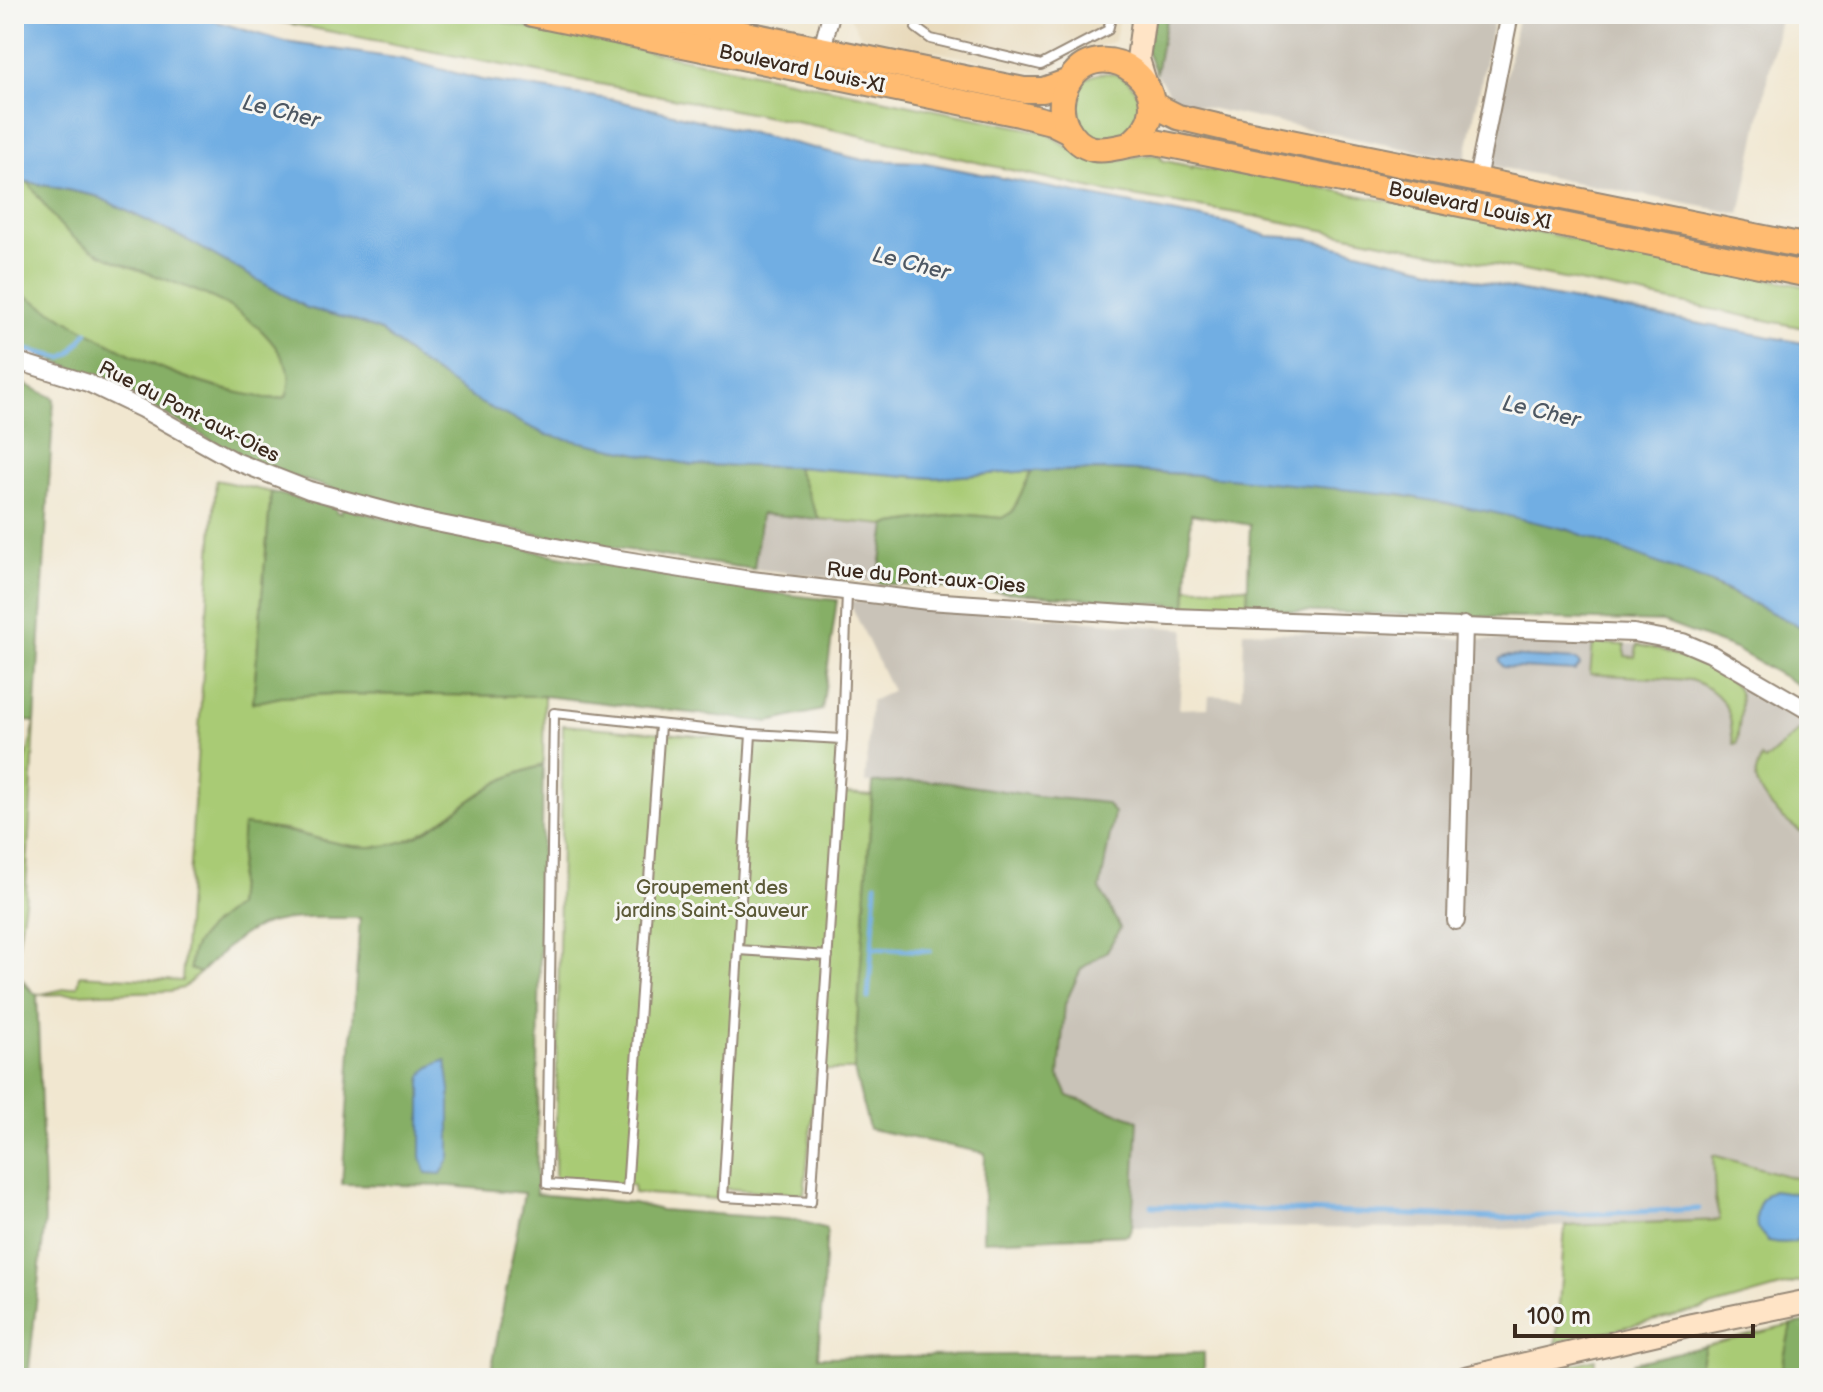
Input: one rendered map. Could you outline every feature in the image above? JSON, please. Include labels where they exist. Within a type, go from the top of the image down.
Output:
[{"type":"main road","name":"Boulevard Louis-XI","points":[[532,14],[1031,116],[1069,131]]},
{"type":"main road","name":"Boulevard Louis-XI","points":[[647,14],[1024,90],[1043,90],[1069,81]]},
{"type":"main road","points":[[1142,14],[1138,59],[1149,93],[1147,127],[1130,144],[1120,149],[1097,150],[1086,146],[1069,131],[1062,106],[1069,81],[1078,71],[1120,51],[1127,44],[1142,14]]},
{"type":"main road","points":[[1103,61],[1127,66],[1149,93]]},
{"type":"main road","name":"Boulevard Louis XI","points":[[1149,93],[1178,117],[1246,133],[1809,247]]},
{"type":"main road","name":"Boulevard Louis XI","points":[[1130,144],[1155,142],[1809,275]]},
{"type":"main road","points":[[1692,1325],[1761,1300],[1809,1288]]},
{"type":"main road","points":[[1466,1378],[1809,1301]]},
{"type":"street","points":[[822,49],[831,14]]},
{"type":"street","points":[[1477,179],[1510,14]]},
{"type":"street","name":"Rue du Pont-aux-Oies","points":[[14,360],[57,372],[122,399],[258,472],[336,498],[421,520],[601,556],[744,579],[928,601],[1171,617],[1634,633],[1683,642],[1711,654],[1809,711]]},
{"type":"street","points":[[1456,921],[1464,625]]},
{"type":"lane","points":[[916,28],[931,39],[1041,65],[1108,30],[1112,14]]},
{"type":"lane","points":[[751,734],[723,1197],[811,1202],[842,739],[847,591]]},
{"type":"lane","points":[[660,725],[627,1190],[547,1184],[554,713],[751,734],[842,739]]},
{"type":"lane","points":[[738,950],[828,956]]},
{"type":"shaded area","points":[[848,14],[1120,14],[1115,41],[1068,56],[1048,75],[861,36]]},
{"type":"shaded area","points":[[1167,14],[1495,14],[1465,161],[1174,101],[1156,73]]},
{"type":"shaded area","points":[[1519,14],[1781,14],[1740,214],[1487,165]]},
{"type":"shaded area","points":[[761,514],[886,525],[878,583],[754,569]]},
{"type":"shaded area","points":[[849,601],[1185,629],[1179,709],[1208,708],[1209,696],[1242,696],[1244,631],[1637,645],[1688,658],[1809,727],[1809,1279],[1804,1280],[1720,1220],[1479,1230],[1132,1226],[1137,1120],[1068,1096],[1059,1076],[1065,1004],[1081,968],[1107,951],[1120,928],[1100,890],[1106,803],[937,781],[865,783],[871,701],[892,691]]},
{"type":"green space","points":[[240,14],[464,14],[1039,131],[1094,161],[1162,156],[1161,160],[1191,169],[1192,166],[1214,171],[1215,166],[1809,287],[1809,329],[1254,216],[1102,191],[836,130]]},
{"type":"green space","points":[[1156,14],[1167,14],[1156,73],[1146,50]]},
{"type":"green space","points":[[1106,73],[1119,76],[1129,83],[1136,93],[1139,106],[1136,119],[1129,129],[1119,136],[1106,139],[1093,136],[1083,129],[1076,119],[1073,106],[1076,93],[1083,83],[1093,76]]},
{"type":"green space","points":[[1179,129],[1809,256],[1809,265],[1177,137]]},
{"type":"green space","points":[[28,182],[349,319],[286,397],[244,394],[153,365],[96,337],[14,289],[14,183]]},
{"type":"green space","points":[[28,182],[96,196],[189,241],[307,308],[381,331],[419,362],[692,465],[796,467],[819,519],[761,514],[754,569],[445,518],[367,499],[240,457],[113,384],[14,345],[14,289],[124,351],[182,376],[244,394],[270,398],[286,397],[289,384],[287,368],[279,352],[261,330],[239,312],[215,299],[109,258],[84,245],[60,225]]},
{"type":"green space","points":[[14,379],[54,398],[35,722],[14,720]]},
{"type":"green space","points":[[796,467],[933,478],[1032,471],[1012,512],[1002,518],[959,514],[886,525],[819,519]]},
{"type":"green space","points":[[1117,470],[1287,482],[1401,495],[1513,516],[1599,539],[1691,575],[1809,631],[1809,691],[1735,649],[1663,622],[1247,610],[1250,525],[1191,514],[1186,606],[878,583],[886,525],[959,514],[1002,518],[1012,512],[1032,471]]},
{"type":"green space","points":[[216,480],[271,492],[253,703],[281,697],[331,694],[544,696],[543,765],[508,778],[423,832],[389,845],[348,845],[285,830],[243,825],[236,906],[207,929],[190,969],[200,973],[183,988],[37,995],[78,986],[80,975],[182,981]]},
{"type":"green space","points":[[271,492],[336,508],[336,512],[341,513],[343,507],[443,532],[617,567],[727,586],[837,600],[822,710],[769,722],[544,696],[331,694],[281,697],[253,703]]},
{"type":"green space","points":[[1248,587],[1247,610],[1186,606],[1187,588]]},
{"type":"green space","points":[[1593,643],[1625,645],[1625,656],[1635,657],[1637,645],[1647,647],[1694,662],[1723,676],[1739,692],[1741,710],[1737,743],[1733,741],[1728,711],[1710,689],[1690,680],[1590,674]]},
{"type":"green space","points":[[35,722],[26,894],[16,960],[18,974],[32,991],[20,981],[14,970],[14,810]]},
{"type":"green space","name":"Groupement des jardins Saint-Sauveur","points":[[563,725],[838,747],[836,793],[872,796],[854,1070],[817,1070],[804,1194],[718,1188],[716,1199],[634,1193],[633,1185],[558,1180],[555,1176]]},
{"type":"green space","points":[[1802,728],[1809,729],[1809,836],[1784,819],[1762,795],[1756,775],[1761,758],[1765,761]]},
{"type":"green space","points":[[543,765],[536,1194],[633,1203],[661,1210],[797,1220],[827,1229],[818,1357],[1204,1353],[1204,1378],[490,1378],[524,1193],[450,1186],[342,1184],[360,918],[297,918],[272,922],[251,930],[235,941],[200,973],[190,969],[193,949],[198,940],[236,906],[243,825],[352,846],[389,845],[423,832],[508,778]]},
{"type":"green space","points":[[937,781],[1106,803],[1114,813],[1100,889],[1120,928],[1107,951],[1081,969],[1065,1004],[1059,1076],[1068,1096],[1138,1120],[1132,1226],[1128,1235],[983,1241],[985,1153],[869,1129],[854,1070],[873,783]]},
{"type":"green space","points":[[14,970],[20,981],[37,995],[45,1220],[28,1378],[14,1378]]},
{"type":"green space","points":[[1713,1155],[1809,1182],[1809,1279],[1700,1310],[1556,1343],[1565,1226],[1720,1220],[1715,1199]]},
{"type":"green space","points":[[1809,1322],[1809,1363],[1795,1378],[1780,1378],[1791,1325]]},
{"type":"green space","points":[[1791,1325],[1780,1378],[1697,1378],[1705,1346]]},
{"type":"green space","points":[[1705,1346],[1697,1378],[1631,1378],[1633,1363]]},
{"type":"green space","points":[[1595,1359],[1593,1378],[1519,1378]]},
{"type":"water","name":"Le Cher","points":[[14,14],[176,14],[208,19],[285,42],[402,59],[482,80],[615,100],[863,160],[921,162],[1227,223],[1268,236],[1304,238],[1522,291],[1809,344],[1809,631],[1716,585],[1569,530],[1401,495],[1117,470],[1032,471],[933,478],[796,467],[692,465],[547,435],[482,404],[419,362],[381,331],[307,308],[189,241],[96,196],[29,182],[14,183]]},
{"type":"water","points":[[1506,656],[1577,660],[1580,665],[1575,671],[1503,667],[1499,661]]},
{"type":"water","points":[[446,1060],[450,1090],[450,1158],[441,1174],[426,1173],[421,1157],[421,1082],[426,1070]]},
{"type":"water","points":[[1773,1190],[1809,1195],[1807,1226],[1799,1239],[1782,1243],[1768,1241],[1757,1228],[1759,1206]]},
{"type":"waterway","points":[[14,347],[62,358],[71,353],[87,332]]},
{"type":"waterway","points":[[872,948],[876,884]]},
{"type":"waterway","points":[[868,998],[872,948],[930,951]]},
{"type":"waterway","points":[[1152,1206],[1500,1218],[1699,1209]]}]
